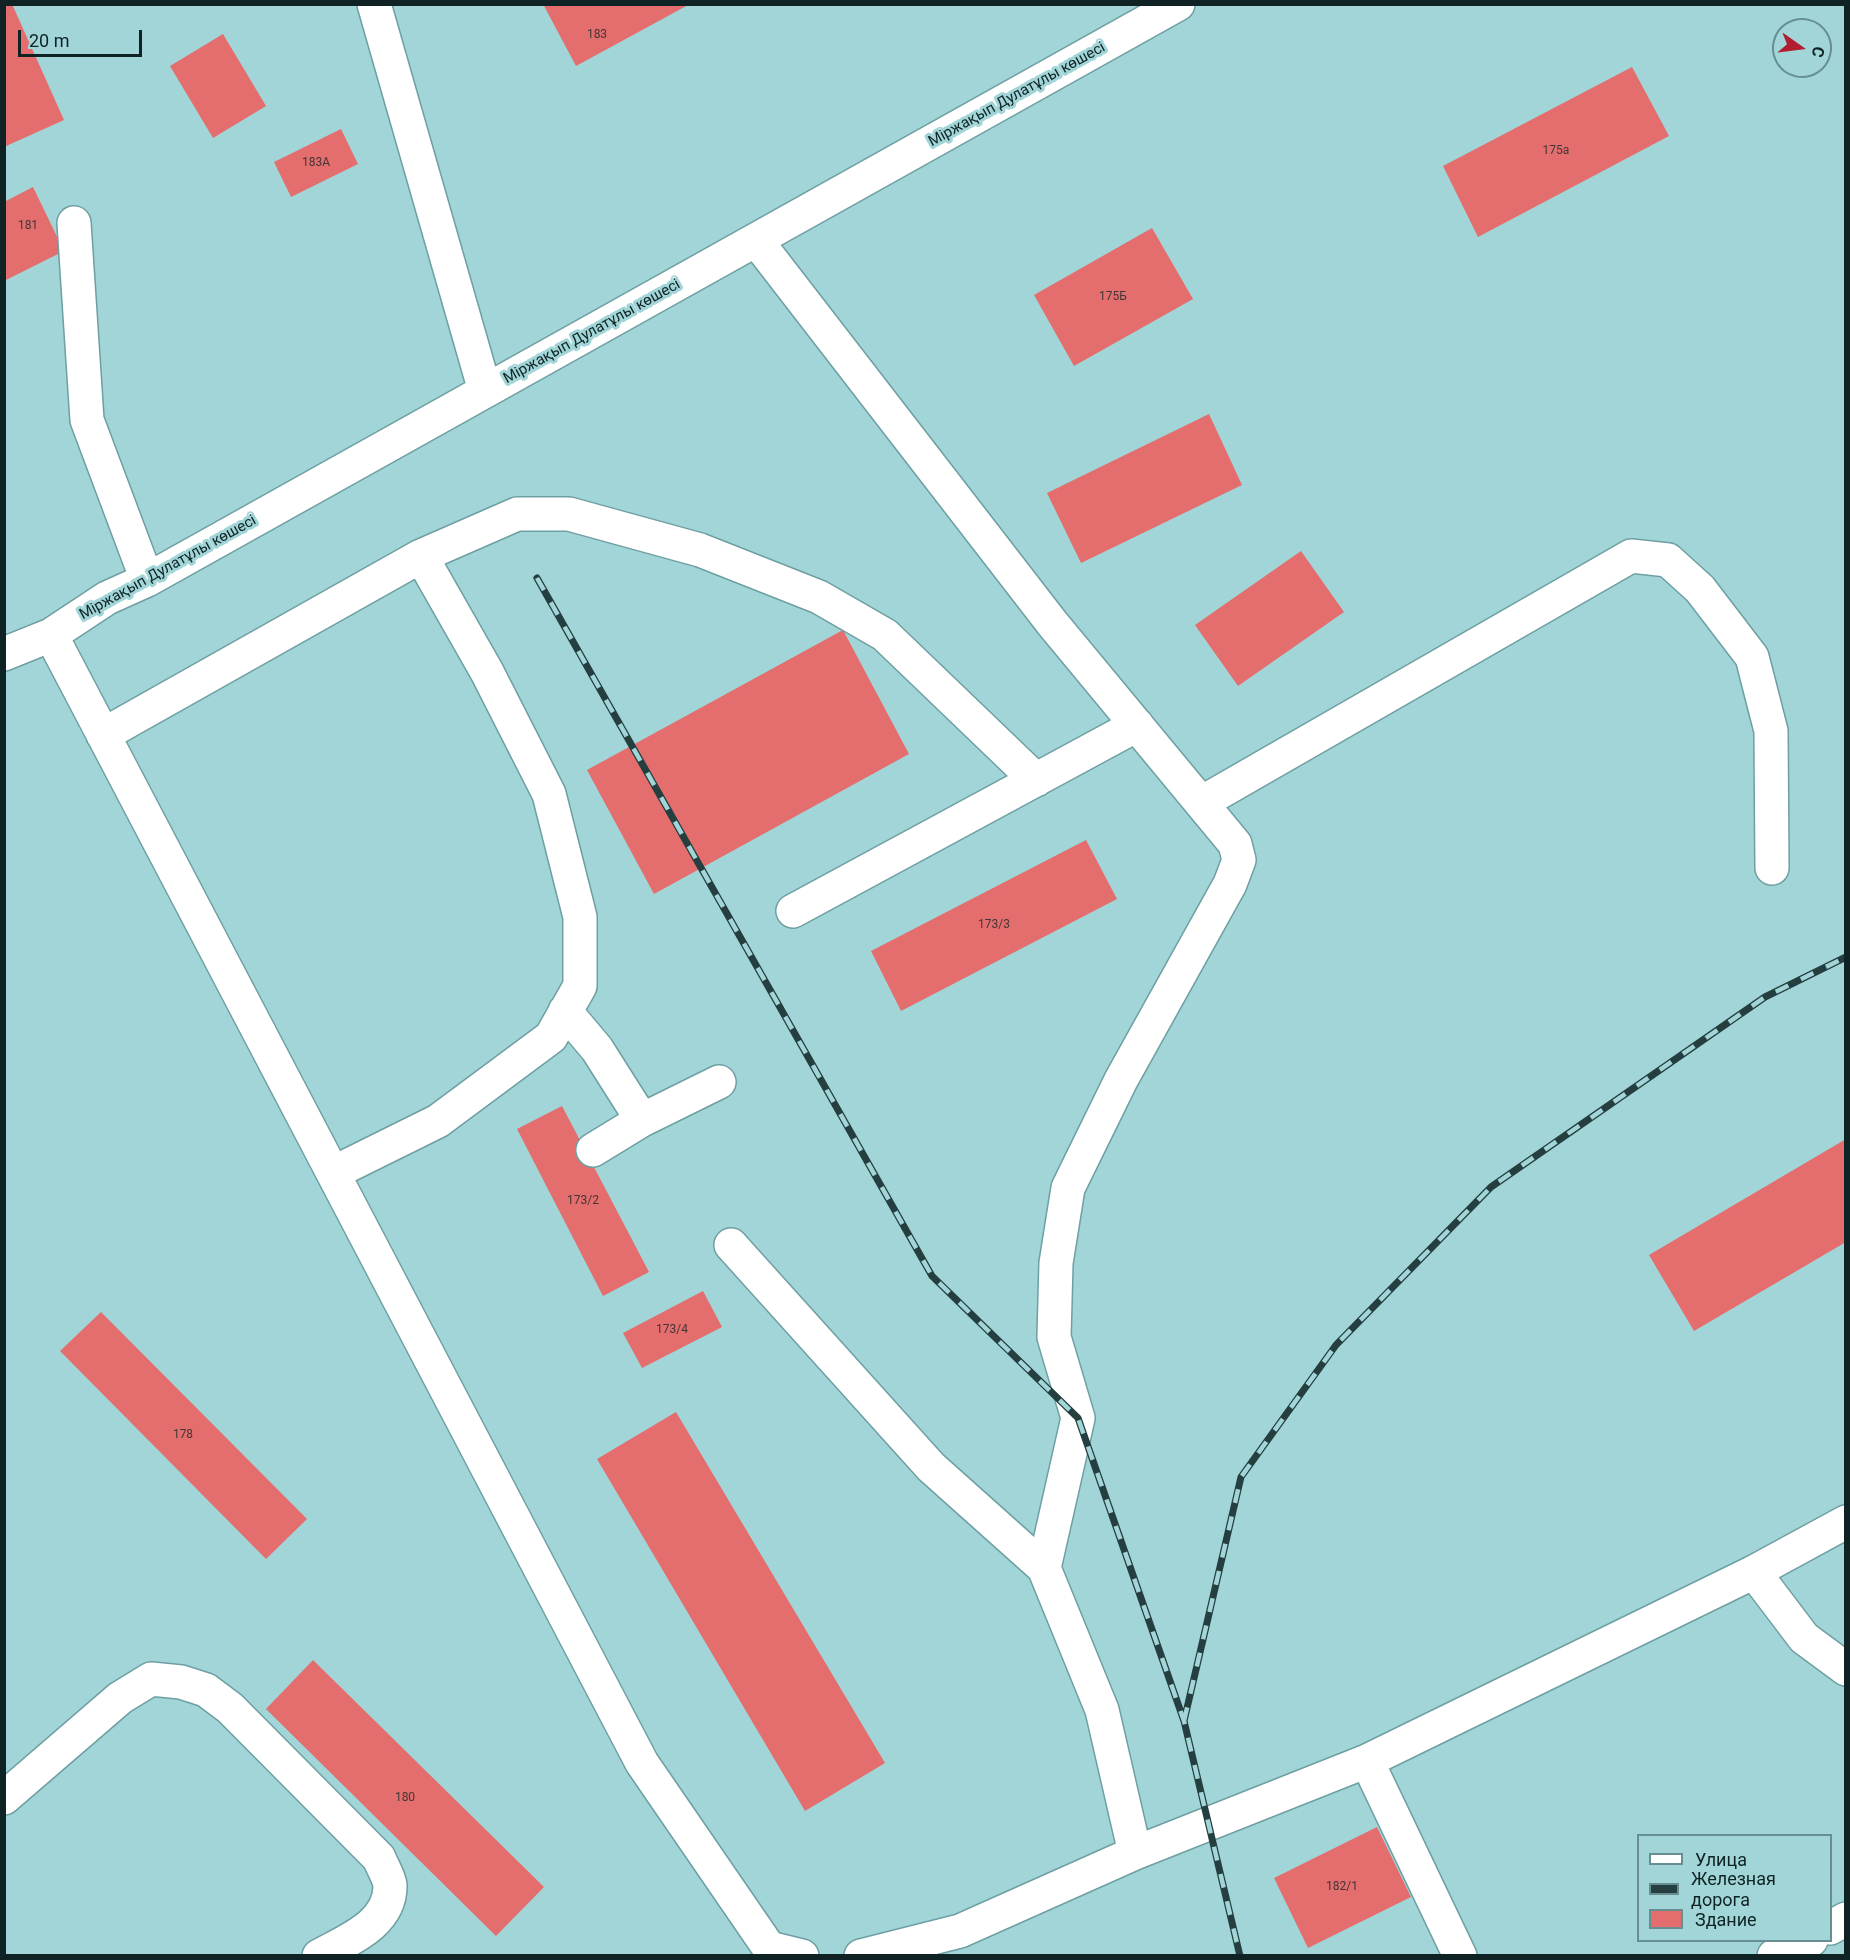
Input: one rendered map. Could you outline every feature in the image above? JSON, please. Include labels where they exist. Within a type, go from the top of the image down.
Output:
[{"type":"street","points":[[374,4],[485,391]]},
{"type":"street","name":"Міржақып Дулатұлы көшесі","points":[[4,654],[51,635],[107,598],[147,580],[1178,4]]},
{"type":"street","points":[[74,223],[87,420],[147,580]]},
{"type":"street","points":[[756,240],[1052,623],[1235,844],[1239,860],[1233,876],[1121,1080],[1068,1188],[1056,1263],[1054,1337],[1078,1418],[1044,1568]]},
{"type":"street","points":[[103,735],[421,556],[517,514],[569,514],[700,550],[819,597],[885,635],[1036,780]]},
{"type":"street","points":[[333,1173],[438,1121],[551,1037],[580,986],[580,917],[549,794],[487,672],[421,556]]},
{"type":"street","points":[[1201,803],[1631,556],[1668,560],[1700,589],[1752,657],[1771,731],[1772,867]]},
{"type":"street","points":[[51,635],[642,1763],[765,1952],[801,1956]]},
{"type":"street","points":[[793,911],[1137,725]]},
{"type":"street","points":[[566,1011],[597,1049],[642,1120]]},
{"type":"street","points":[[593,1150],[642,1120],[719,1082]]},
{"type":"street","points":[[731,1245],[931,1467],[1044,1568],[1102,1710],[1135,1853]]},
{"type":"street","points":[[861,1956],[964,1943],[1135,1853],[1368,1761],[1754,1572],[1845,1522]]},
{"type":"street","points":[[1754,1572],[1804,1638],[1845,1669]]},
{"type":"street","points":[[4,1798],[120,1698],[152,1679],[181,1682],[206,1690],[230,1708],[379,1858],[390,1885],[382,1916],[355,1936],[319,1956]]},
{"type":"street","points":[[1368,1761],[1460,1956]]},
{"type":"street","points":[[1832,1927],[1845,1919]]},
{"type":"street","points":[[1773,1956],[1794,1951],[1809,1942]]},
{"type":"building","points":[[4,4],[12,4],[64,120],[4,147]]},
{"type":"building","points":[[543,4],[690,4],[576,66]]},
{"type":"building","points":[[223,34],[266,106],[213,138],[170,66]]},
{"type":"building","points":[[1632,67],[1669,136],[1478,237],[1443,166]]},
{"type":"building","points":[[341,129],[358,164],[291,197],[274,162]]},
{"type":"building","points":[[33,187],[64,251],[4,281],[4,202]]},
{"type":"building","points":[[1152,228],[1193,299],[1074,366],[1034,295]]},
{"type":"building","points":[[1209,414],[1242,485],[1081,563],[1047,493]]},
{"type":"building","points":[[1301,551],[1344,612],[1238,686],[1195,625]]},
{"type":"building","points":[[843,630],[909,754],[654,894],[587,770]]},
{"type":"building","points":[[1086,840],[1117,899],[901,1011],[871,951]]},
{"type":"building","points":[[562,1106],[649,1272],[603,1296],[517,1129]]},
{"type":"building","points":[[1846,1139],[1846,1242],[1694,1331],[1649,1255]]},
{"type":"building","points":[[703,1291],[722,1327],[642,1368],[623,1333]]},
{"type":"building","points":[[101,1312],[307,1519],[266,1559],[60,1351]]},
{"type":"building","points":[[676,1412],[885,1763],[805,1811],[597,1459]]},
{"type":"building","points":[[313,1660],[544,1887],[496,1936],[266,1709]]},
{"type":"building","points":[[1377,1827],[1411,1897],[1308,1948],[1274,1878]]},
{"type":"railway","points":[[537,578],[932,1276],[1078,1418],[1184,1721],[1240,1956]]},
{"type":"railway","points":[[1184,1721],[1241,1477],[1336,1345],[1491,1187],[1765,997],[1846,957]]}]
